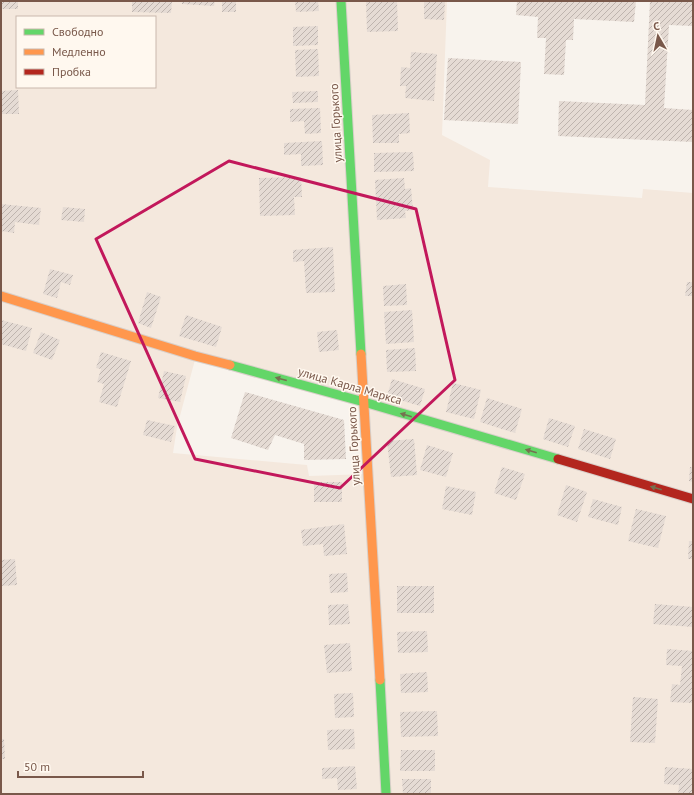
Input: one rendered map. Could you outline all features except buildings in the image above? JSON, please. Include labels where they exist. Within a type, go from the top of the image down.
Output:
[{"type":"street","name":"улица Горького","points":[[341,1],[386,794]]},
{"type":"street","name":"улица Карла Маркса","points":[[1,296],[195,356],[364,402],[693,499]]},
{"type":"highlighted area","points":[[229,161],[416,209],[455,380],[340,488],[195,459],[96,239]]},
{"type":"shaded area","points":[[1,1],[447,1],[442,135],[490,160],[488,187],[642,198],[643,189],[693,193],[693,794],[1,794]],"holes":[[[196,356],[364,402],[368,474],[309,476],[307,465],[173,453],[177,427]]]},
{"type":"traffic: fast","points":[[341,1],[361,354]]},
{"type":"traffic: fast","points":[[230,365],[364,402],[558,459]]},
{"type":"traffic: fast","points":[[380,680],[386,794]]},
{"type":"traffic: slow","points":[[1,296],[195,356],[230,365]]},
{"type":"traffic: slow","points":[[361,354],[380,680]]},
{"type":"traffic: jam","points":[[558,459],[693,499]]}]
